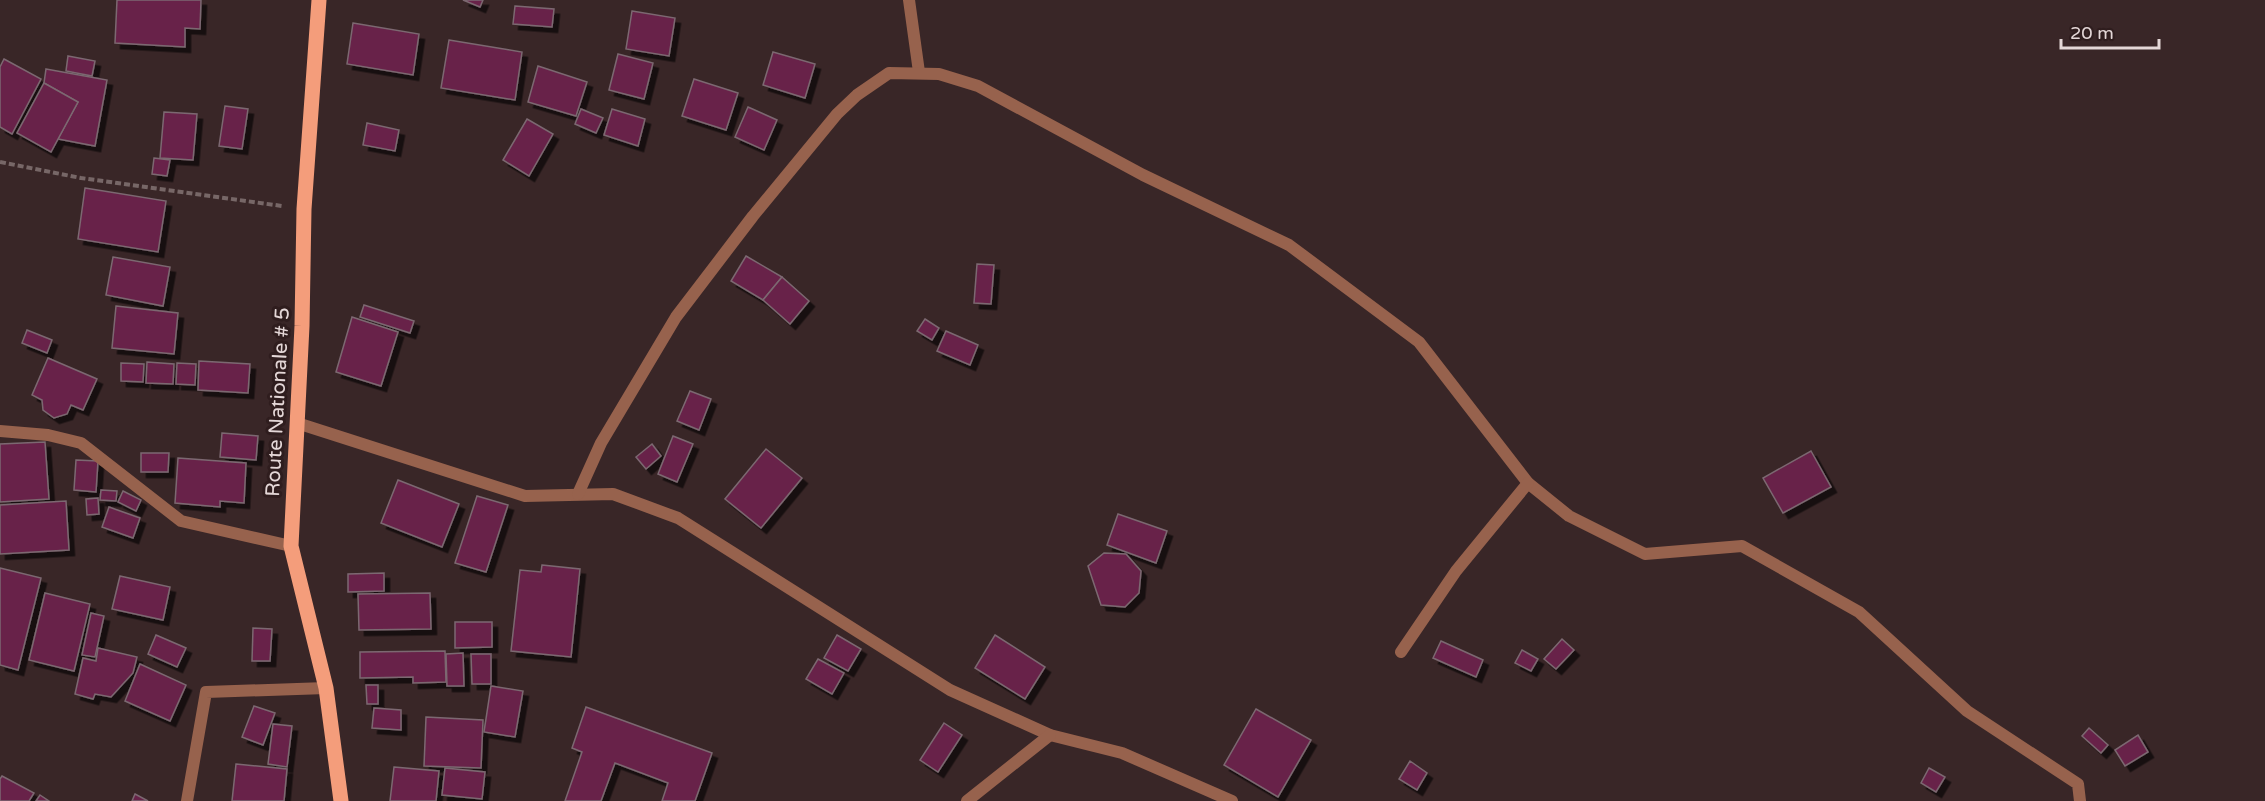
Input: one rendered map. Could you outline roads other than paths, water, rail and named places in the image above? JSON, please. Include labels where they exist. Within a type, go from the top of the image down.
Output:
[{"type":"main road","name":"Route Nationale # 5","points":[[319,0],[304,209],[291,546],[326,688],[341,801]]},
{"type":"street","points":[[909,0],[919,72]]},
{"type":"street","points":[[578,494],[601,443],[676,317],[761,206],[837,114],[857,95],[889,73],[939,74],[978,86],[1143,175],[1289,244],[1419,342],[1528,483],[1569,516],[1645,554],[1742,546],[1859,612],[1967,711],[2078,784],[2080,801]]},
{"type":"street","points":[[297,423],[525,496],[614,494],[678,518],[950,690],[1050,735],[1122,753],[1232,801]]},
{"type":"street","points":[[0,431],[48,435],[81,443],[181,521],[291,546]]},
{"type":"street","points":[[1401,652],[1456,571],[1528,483]]},
{"type":"street","points":[[187,801],[206,692],[326,688]]},
{"type":"street","points":[[967,801],[1050,735]]}]
